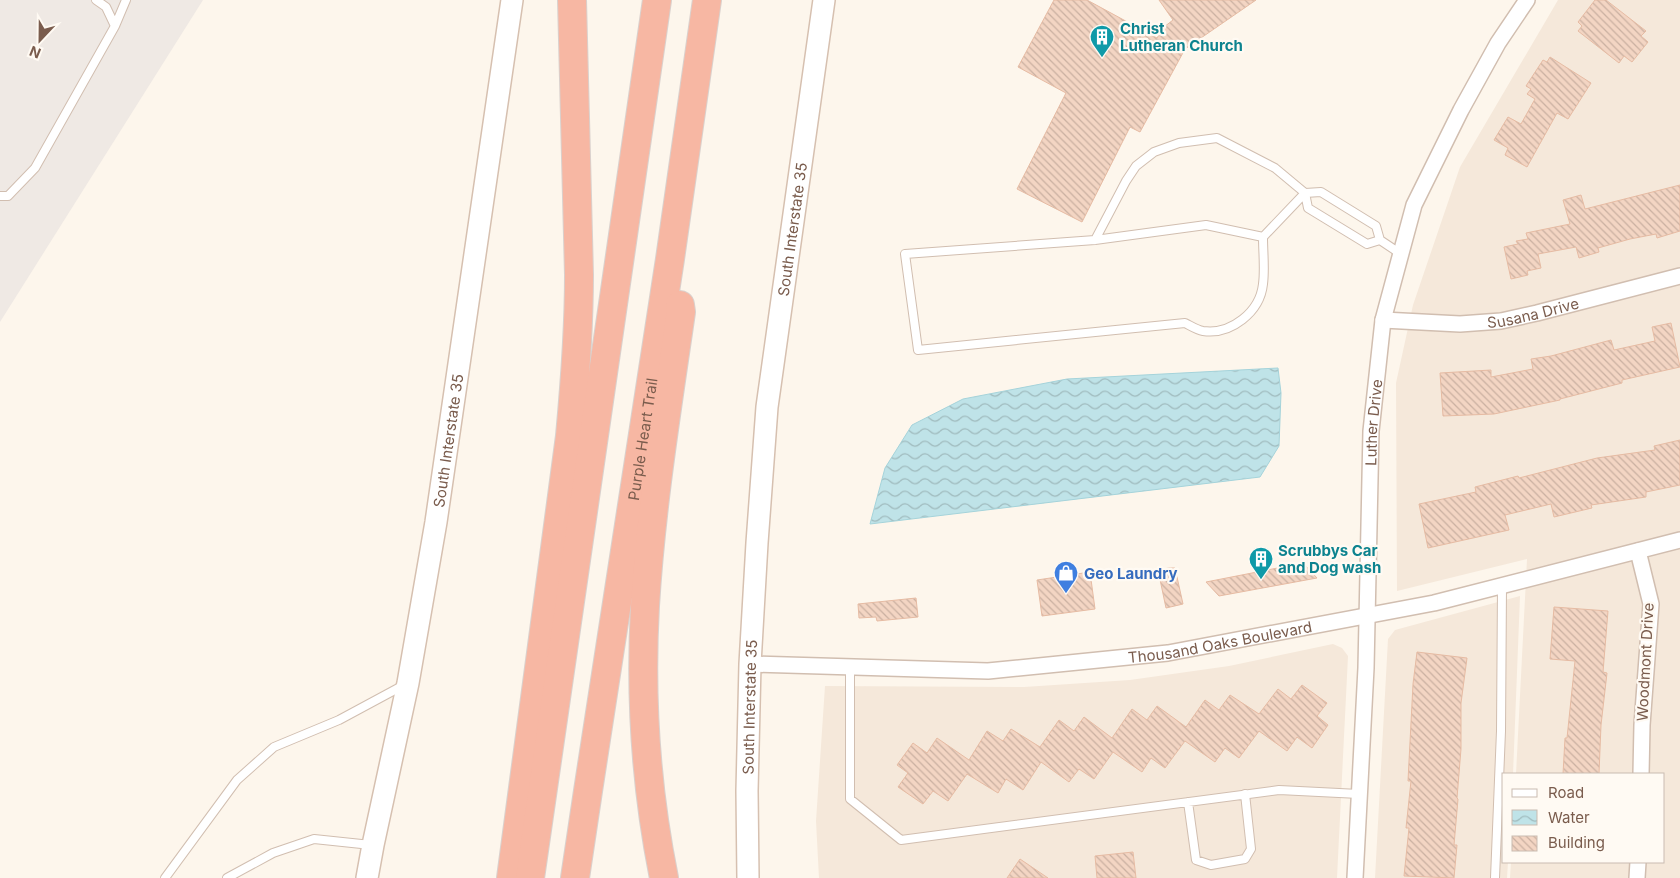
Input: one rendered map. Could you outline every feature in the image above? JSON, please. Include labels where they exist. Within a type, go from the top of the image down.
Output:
[{"type":"highway","points":[[511,878],[570,436],[579,318],[572,0]]},
{"type":"highway","points":[[530,878],[657,0]]},
{"type":"highway","name":"Purple Heart Trail","points":[[576,878],[708,0]]},
{"type":"highway","points":[[664,878],[651,805],[646,748],[644,640],[651,529],[681,312],[670,259]]},
{"type":"main road","name":"South Interstate 35","points":[[367,878],[408,683],[436,522],[512,0]]},
{"type":"main road","name":"South Interstate 35","points":[[748,878],[747,791],[750,664],[767,407],[824,0]]},
{"type":"street","name":"Luther Drive","points":[[1355,878],[1366,668],[1371,431],[1383,320],[1414,205],[1461,110],[1498,43],[1527,0]]},
{"type":"street","name":"Susana Drive","points":[[1383,320],[1460,324],[1501,321],[1680,276]]},
{"type":"street","name":"Thousand Oaks Boulevard","points":[[750,664],[988,671],[1168,653],[1434,603],[1680,540]]},
{"type":"street","name":"Woodmont Drive","points":[[1638,551],[1651,604],[1642,725],[1641,773]]},
{"type":"street","points":[[1637,878],[1638,863]]},
{"type":"lane","points":[[96,0],[106,7],[114,26]]},
{"type":"lane","points":[[0,196],[8,196],[34,168],[114,26],[126,0]]},
{"type":"lane","points":[[1095,240],[1136,166],[1154,152],[1179,143],[1217,138],[1275,168],[1305,193],[1308,208],[1367,244],[1380,240]]},
{"type":"lane","points":[[1263,238],[1206,225],[1095,240],[905,254],[918,350],[1185,323],[1202,331],[1216,331],[1232,326],[1252,311],[1259,298],[1263,285],[1263,238],[1305,193],[1321,192],[1376,226],[1380,240],[1401,254]]},
{"type":"lane","points":[[1495,878],[1501,731],[1502,586]]},
{"type":"lane","points":[[850,667],[850,799],[901,840],[1278,790],[1360,794]]},
{"type":"lane","points":[[165,878],[237,780],[274,747],[338,720],[408,683]]},
{"type":"lane","points":[[1188,802],[1196,860],[1211,865],[1245,859],[1252,849],[1245,794]]},
{"type":"lane","points":[[227,878],[273,853],[314,839],[373,845]]},
{"type":"shaded area","points":[[0,0],[203,0],[0,322]]},
{"type":"shaded area","points":[[1558,0],[1680,0],[1680,878],[1510,878],[1511,863],[1665,863],[1665,773],[1516,773],[1527,559],[1397,591],[1396,383],[1413,305],[1460,167]]},
{"type":"shaded area","points":[[1520,596],[1513,773],[1502,773],[1502,863],[1508,863],[1507,878],[1375,878],[1388,639],[1395,630]]},
{"type":"shaded area","points":[[1333,644],[1342,648],[1348,656],[1337,878],[819,878],[816,821],[825,686],[1024,687],[1130,680],[1229,666]]},
{"type":"water","points":[[1278,368],[1281,393],[1279,446],[1260,477],[870,524],[885,468],[912,425],[963,399],[1067,379]]},
{"type":"building","name":"Christ Lutheran Church","points":[[1054,0],[1087,0],[1157,38],[1164,27],[1173,20],[1159,0],[1256,0],[1185,49],[1140,132],[1130,127],[1082,222],[1017,189],[1066,93],[1018,67]]},
{"type":"building","points":[[1595,0],[1606,0],[1646,31],[1641,36],[1648,42],[1632,62],[1624,56],[1619,63],[1578,31],[1582,26],[1578,22]]},
{"type":"building","points":[[1550,57],[1591,83],[1568,119],[1557,113],[1527,167],[1505,155],[1508,148],[1494,140],[1508,117],[1521,124],[1535,99],[1527,94],[1531,89],[1526,86],[1543,60],[1547,62]]},
{"type":"building","points":[[1680,185],[1680,231],[1657,238],[1656,234],[1630,239],[1598,248],[1599,252],[1579,258],[1576,247],[1538,254],[1541,268],[1527,271],[1528,275],[1511,279],[1504,247],[1518,244],[1516,241],[1528,239],[1526,233],[1570,224],[1563,200],[1581,195],[1585,209]]},
{"type":"building","points":[[1671,323],[1680,367],[1622,380],[1622,383],[1560,400],[1494,414],[1443,416],[1440,373],[1491,370],[1491,377],[1533,369],[1531,359],[1551,356],[1611,340],[1614,350],[1655,341],[1652,327]]},
{"type":"building","points":[[1680,440],[1680,485],[1646,492],[1646,497],[1591,505],[1592,508],[1554,517],[1551,504],[1505,515],[1509,530],[1428,548],[1419,504],[1476,492],[1475,487],[1518,476],[1519,478],[1597,458],[1655,450],[1654,446]]},
{"type":"building","name":"Scrubbys Car and Dog wash","points":[[1303,563],[1317,578],[1219,596],[1206,582]]},
{"type":"building","points":[[1175,568],[1183,604],[1166,608],[1158,570]]},
{"type":"building","name":"Geo Laundry","points":[[1090,572],[1095,609],[1042,616],[1037,580]]},
{"type":"building","points":[[916,598],[918,617],[877,621],[876,617],[859,618],[858,604]]},
{"type":"building","points":[[1554,607],[1608,611],[1603,672],[1607,673],[1601,725],[1599,773],[1563,773],[1565,738],[1567,738],[1575,661],[1550,659]]},
{"type":"building","points":[[1417,652],[1467,658],[1461,703],[1461,749],[1454,845],[1457,845],[1454,878],[1404,876],[1409,828],[1406,828],[1411,781],[1408,781],[1413,684]]},
{"type":"building","points":[[1302,685],[1327,703],[1317,716],[1328,725],[1312,748],[1297,737],[1287,751],[1259,731],[1239,758],[1225,748],[1215,762],[1185,741],[1165,768],[1151,758],[1142,772],[1113,752],[1094,779],[1079,769],[1069,782],[1041,762],[1023,790],[1006,779],[998,793],[967,774],[948,801],[933,791],[923,804],[898,787],[908,773],[897,765],[913,743],[927,753],[937,738],[969,760],[987,731],[1003,741],[1011,729],[1040,747],[1059,720],[1074,731],[1084,717],[1112,738],[1132,709],[1147,720],[1157,706],[1186,727],[1205,700],[1219,710],[1230,695],[1259,714],[1278,689],[1291,699]]},
{"type":"building","points":[[1133,852],[1136,878],[1097,878],[1095,856]]},
{"type":"building","points":[[1020,859],[1048,878],[1007,878]]},
{"type":"place","name":"Christ Lutheran Church","points":[[1102,58]]},
{"type":"place","name":"Scrubbys Car and Dog wash","points":[[1261,580]]},
{"type":"place","name":"Geo Laundry","points":[[1066,594]]}]
